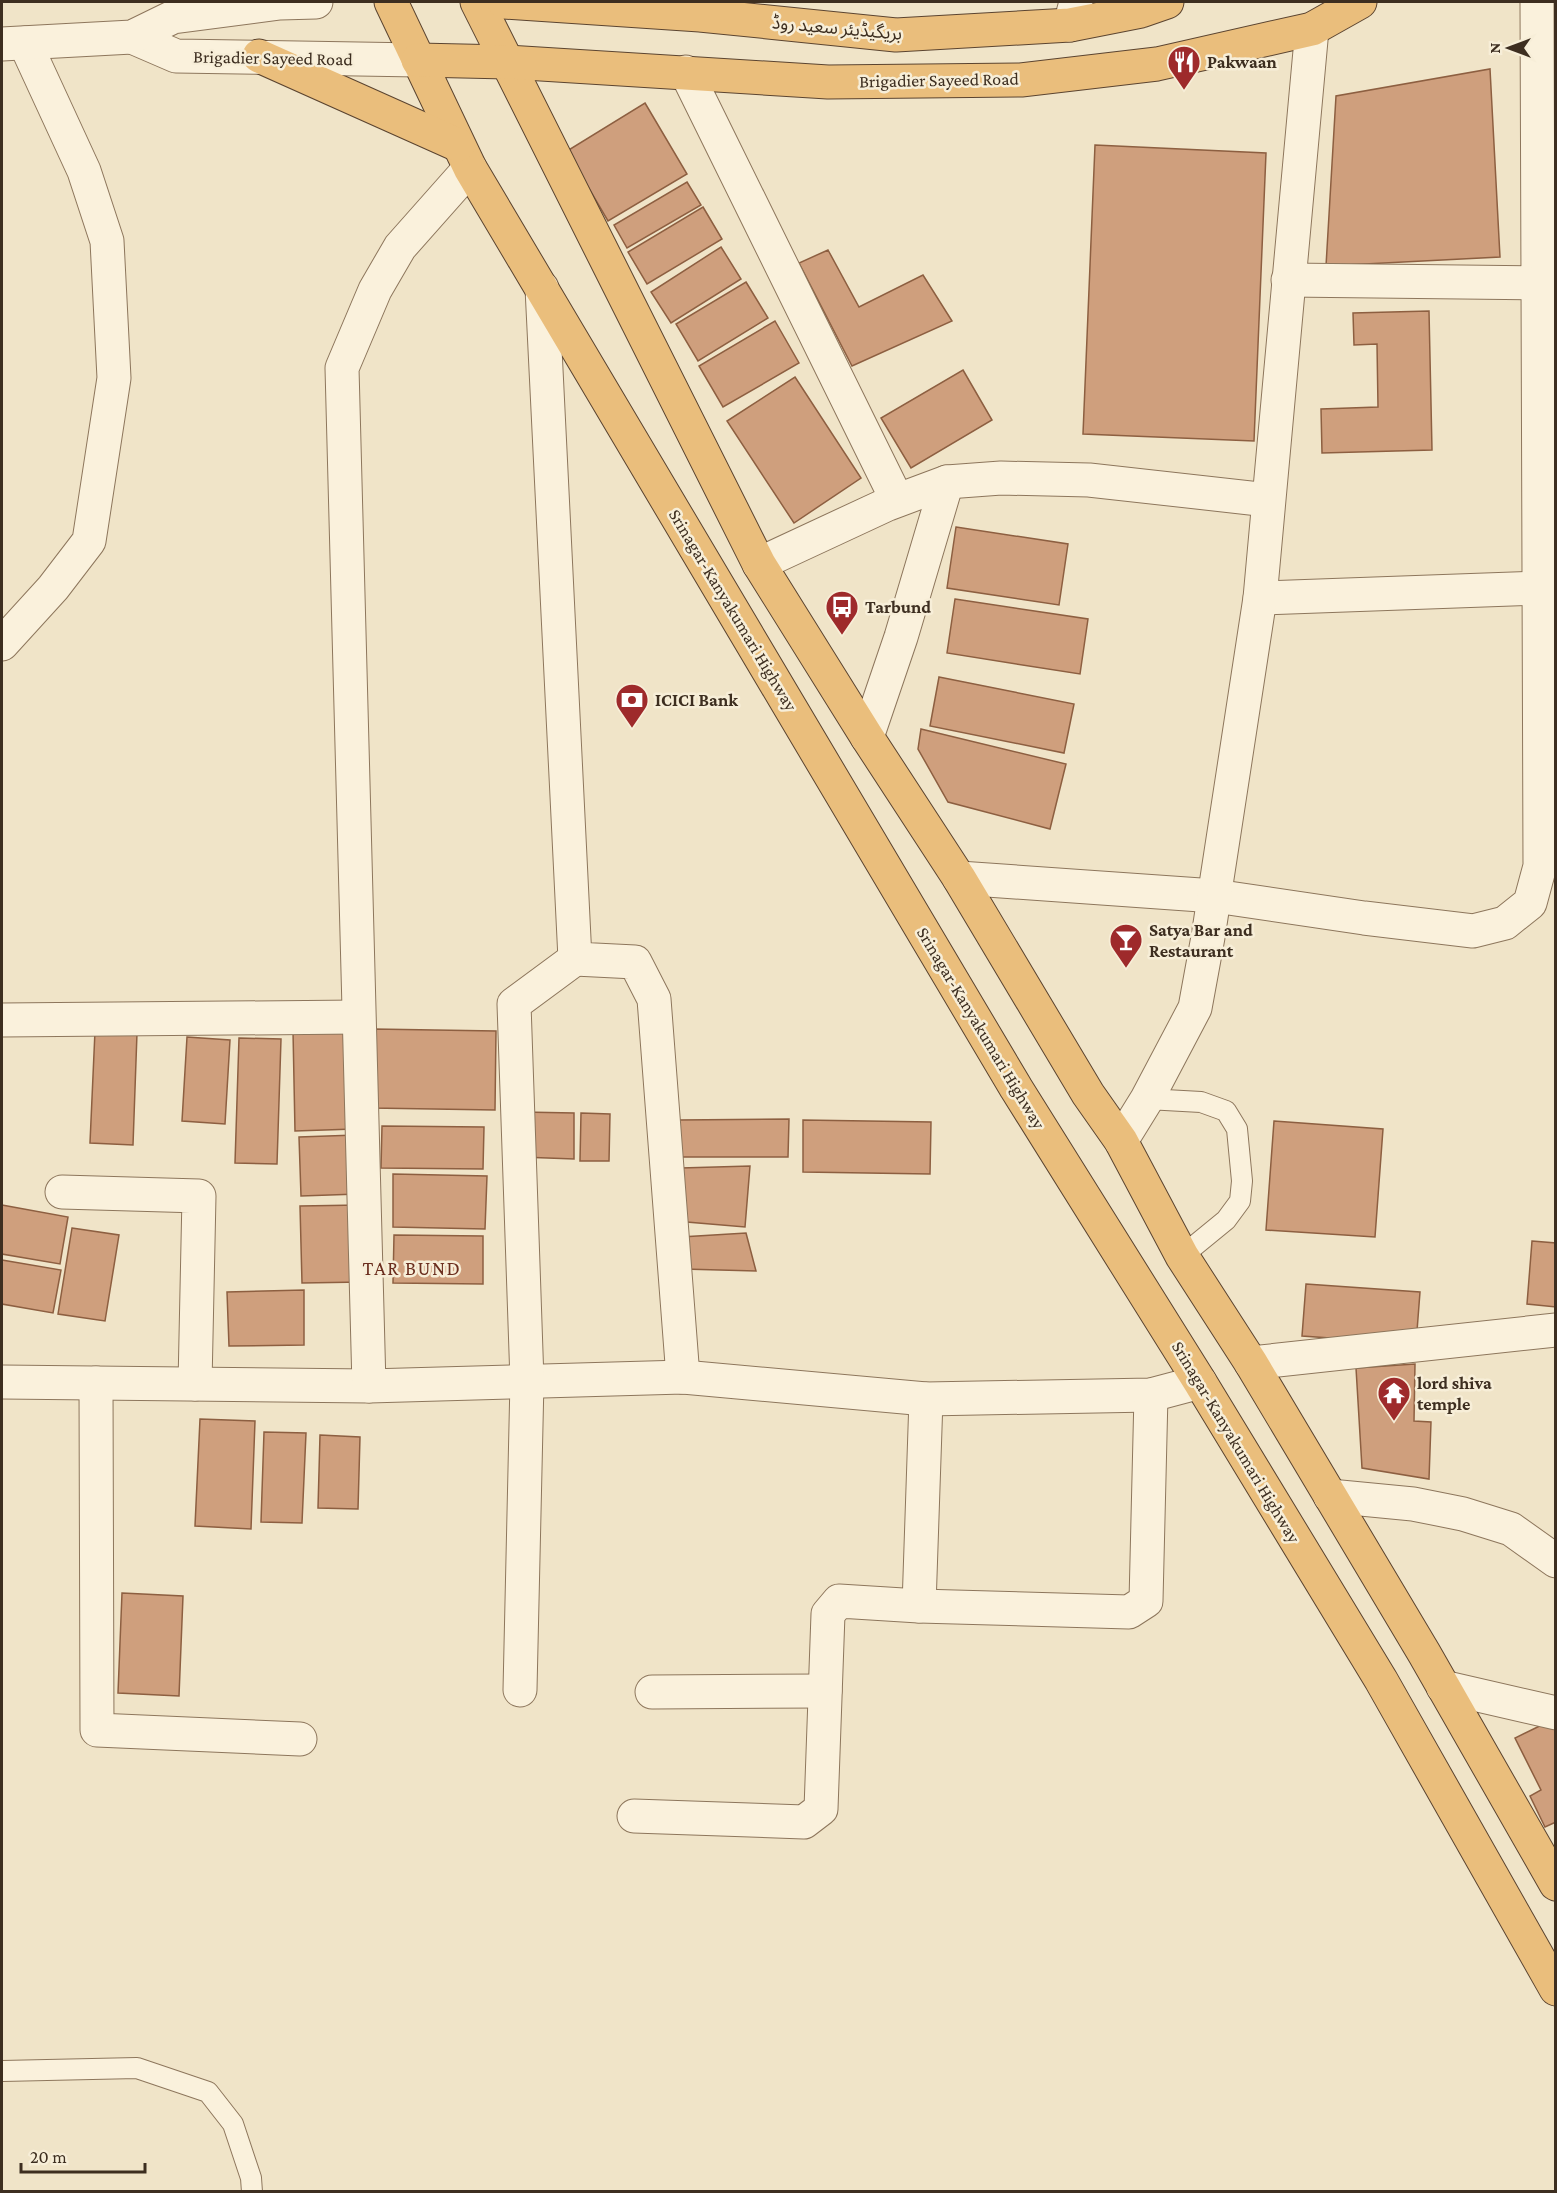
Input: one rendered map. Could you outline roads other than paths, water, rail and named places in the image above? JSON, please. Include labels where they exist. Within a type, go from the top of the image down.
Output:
[{"type":"highway","name":"Srinagar-Kanyakumari Highway","points":[[390,2],[464,156],[1010,1077],[1200,1382],[1381,1680],[1556,1989]]},
{"type":"highway","points":[[477,2],[759,564],[867,737],[959,878],[1088,1094],[1121,1141],[1182,1256],[1251,1363],[1443,1687],[1556,1884]]},
{"type":"highway","name":"بریگیڈیئر سعید روڈ","points":[[504,2],[697,6],[896,35],[1073,13],[1141,11],[1167,2]]},
{"type":"highway","name":"Brigadier Sayeed Road","points":[[418,60],[507,62],[828,82],[1021,80],[1157,64],[1312,29],[1360,2]]},
{"type":"highway","points":[[259,56],[464,156]]},
{"type":"street","name":"Brigadier Sayeed Road","points":[[13,43],[132,37],[173,17],[281,2],[316,2]]},
{"type":"street","points":[[959,878],[1215,896],[1473,931],[1505,923],[1530,903],[1540,866],[1537,2]]},
{"type":"street","points":[[1121,1141],[1147,1099],[1195,1008],[1215,896],[1260,598],[1312,29]]},
{"type":"street","name":"Brigadier Sayeed Road","points":[[132,37],[176,56],[418,60]]},
{"type":"street","points":[[2,644],[53,588],[89,541],[114,378],[107,241],[84,171],[13,43]]},
{"type":"street","points":[[686,72],[897,500]]},
{"type":"street","points":[[369,1386],[342,368],[375,290],[400,247],[464,156]]},
{"type":"street","points":[[1288,280],[1538,283]]},
{"type":"street","points":[[542,288],[575,959]]},
{"type":"street","points":[[759,564],[897,500],[947,482],[1001,478],[1089,480],[1269,500]]},
{"type":"street","points":[[867,737],[901,637],[947,482]]},
{"type":"street","points":[[1260,598],[1539,588]]},
{"type":"street","points":[[520,1690],[527,1381],[514,1004],[575,959],[635,962],[654,999],[683,1377]]},
{"type":"street","points":[[2,1020],[358,1017]]},
{"type":"street","points":[[62,1192],[199,1196],[195,1384]]},
{"type":"street","points":[[1251,1363],[1556,1330]]},
{"type":"street","points":[[2,1382],[369,1386],[683,1377],[926,1399],[1151,1395],[1200,1382]]},
{"type":"street","points":[[96,1383],[98,1730],[300,1739]]},
{"type":"street","points":[[634,1816],[804,1821],[821,1809],[828,1614],[839,1601],[919,1606],[1129,1612],[1146,1601],[1151,1395]]},
{"type":"street","points":[[919,1606],[926,1399]]},
{"type":"street","points":[[1330,1496],[1413,1504],[1463,1514],[1511,1529],[1556,1561]]},
{"type":"street","points":[[1443,1687],[1556,1713]]},
{"type":"street","points":[[652,1692],[825,1691]]},
{"type":"lane","points":[[1147,1099],[1201,1102],[1226,1111],[1238,1129],[1242,1181],[1240,1201],[1226,1220],[1182,1256]]},
{"type":"lane","points":[[2,2071],[138,2068],[208,2092],[233,2124],[251,2178],[252,2192]]},
{"type":"place","name":"Pakwaan","points":[[1184,91]]},
{"type":"place","name":"Tarbund","points":[[842,636]]},
{"type":"place","name":"ICICI Bank","points":[[632,729]]},
{"type":"place","name":"Satya Bar and Restaurant","points":[[1126,969]]},
{"type":"place","name":"lord shiva temple","points":[[1394,1422]]},
{"type":"district","name":"TAR BUND","points":[[412,1268]]}]
